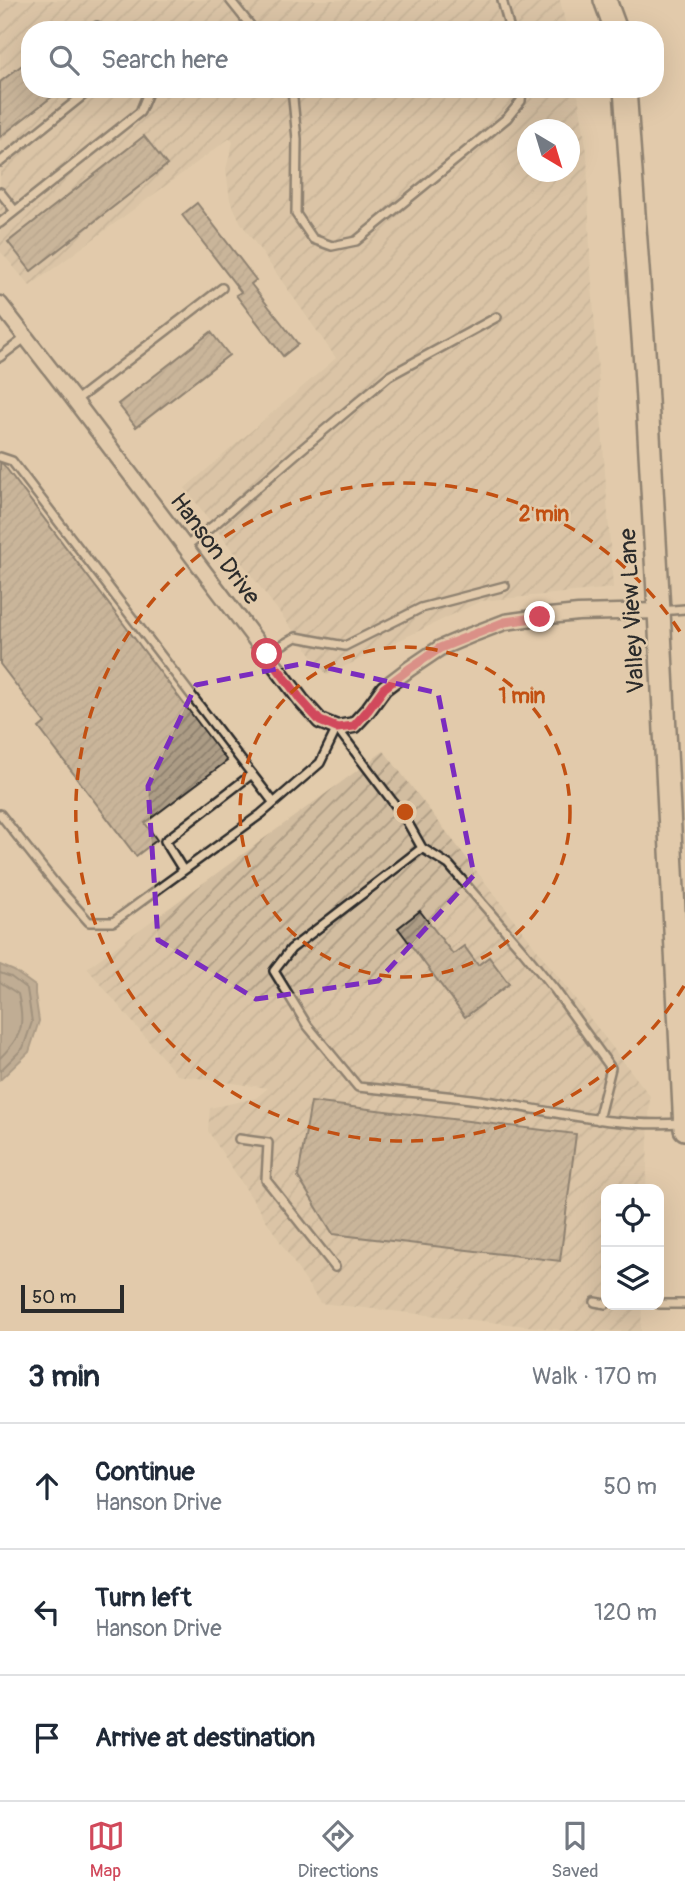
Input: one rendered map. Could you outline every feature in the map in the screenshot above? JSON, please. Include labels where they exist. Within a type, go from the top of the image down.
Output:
[{"type":"main road","points":[[605,0],[613,21]]},
{"type":"main road","points":[[613,0],[615,21]]},
{"type":"main road","name":"Valley View Lane","points":[[626,98],[645,365],[685,1129]]},
{"type":"street","name":"Hanson Drive","points":[[0,304],[301,700],[320,721],[337,728]]},
{"type":"street","points":[[337,728],[354,726],[384,688],[440,648],[505,622],[552,615],[659,611]]},
{"type":"lane","points":[[230,0],[247,21]]},
{"type":"lane","points":[[502,0],[508,21]]},
{"type":"lane","points":[[0,162],[80,98]]},
{"type":"lane","points":[[0,223],[140,112],[145,98]]},
{"type":"lane","points":[[293,98],[297,139],[296,214],[313,239],[332,246],[356,241],[507,118],[521,98]]},
{"type":"lane","points":[[0,192],[15,211]]},
{"type":"lane","points":[[75,401],[222,288]]},
{"type":"lane","points":[[185,547],[389,376],[497,317]]},
{"type":"lane","points":[[0,357],[26,337]]},
{"type":"lane","points":[[0,457],[12,461],[274,803]]},
{"type":"lane","points":[[267,654],[296,637],[345,646],[421,608],[505,586]]},
{"type":"lane","points":[[659,611],[685,609]]},
{"type":"lane","points":[[0,814],[89,922],[113,922],[274,803],[320,763],[337,728],[405,818],[422,848],[449,865],[523,951],[555,990],[611,1068],[598,1120]]},
{"type":"lane","points":[[183,870],[165,841],[252,774]]},
{"type":"lane","points":[[422,848],[292,949],[274,971],[307,1025],[358,1087],[471,1099],[598,1120],[653,1125],[685,1122]]},
{"type":"lane","points":[[239,1139],[268,1143],[266,1180],[335,1267]]},
{"type":"lane","points":[[595,1302],[601,1303]]},
{"type":"lane","points":[[664,1304],[685,1304]]},
{"type":"highlighted area","points":[[306,663],[438,693],[474,875],[378,981],[256,999],[158,940],[148,786],[196,685]]},
{"type":"shaded area","points":[[0,0],[560,0],[565,21],[21,21],[21,98],[578,98],[587,152],[590,256],[613,588],[481,601],[327,675],[185,488],[336,358],[241,223],[230,200],[226,169],[233,142],[230,138],[30,286],[0,251]]},
{"type":"shaded area","points":[[384,751],[650,1096],[646,1184],[601,1184],[601,1310],[642,1310],[641,1331],[572,1331],[320,1303],[208,1131],[210,1108],[256,1098],[268,1088],[177,1075],[87,968]]},
{"type":"water","points":[[0,965],[35,986],[39,1021],[29,1052],[0,1080]]},
{"type":"building","points":[[21,66],[21,98],[50,98],[0,137],[0,82]]},
{"type":"building","points":[[144,136],[167,165],[31,271],[8,242]]},
{"type":"building","points":[[197,203],[256,280],[251,284],[298,344],[283,356],[236,295],[241,292],[182,215]]},
{"type":"building","points":[[211,332],[229,355],[136,427],[118,404]]},
{"type":"building","points":[[0,463],[227,761],[145,823],[157,840],[136,856],[39,728],[45,723],[0,664]]},
{"type":"building","points":[[420,911],[453,954],[464,946],[478,965],[489,957],[509,984],[465,1017],[398,928]]},
{"type":"building","points":[[311,1102],[576,1134],[560,1261],[333,1234],[298,1177]]},
{"type":"route","points":[[267,654],[320,721],[337,728],[354,726],[384,688],[440,648],[505,622],[540,617]]}]
